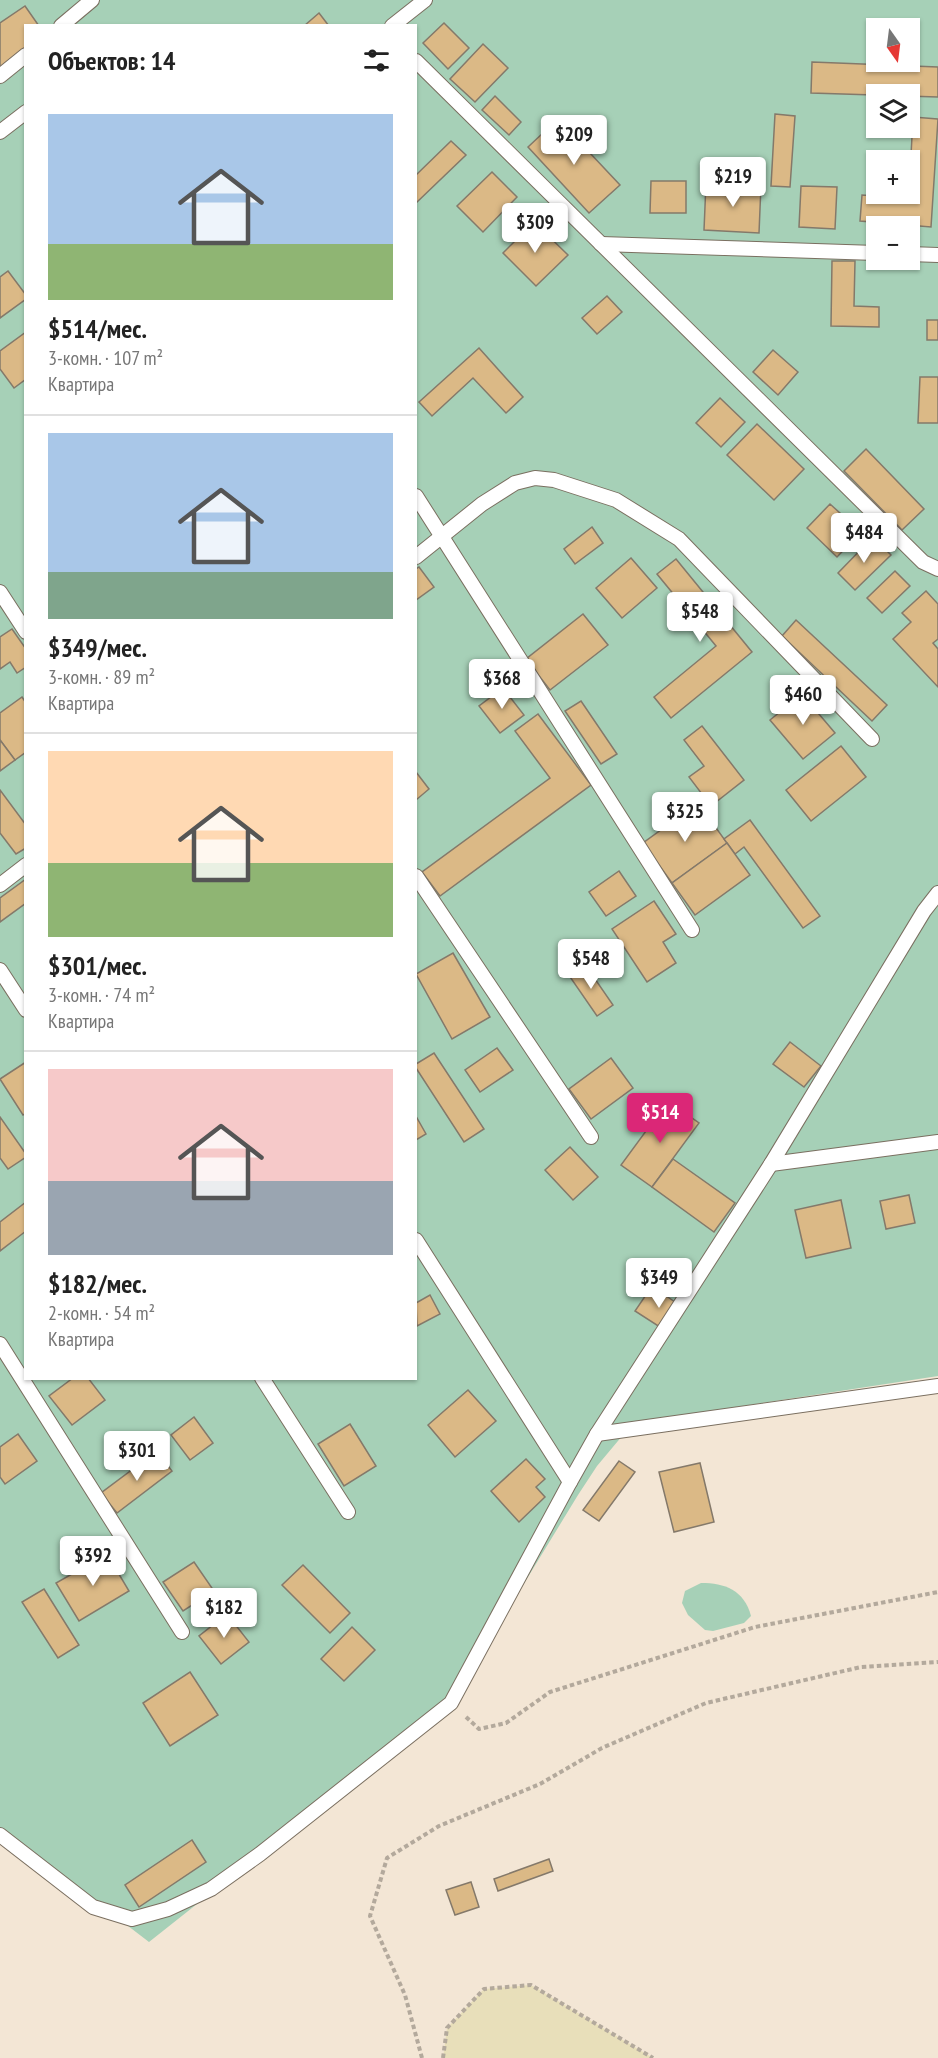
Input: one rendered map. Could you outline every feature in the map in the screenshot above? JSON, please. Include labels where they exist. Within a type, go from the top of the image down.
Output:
[{"type":"lane","points":[[63,24],[92,0]]},
{"type":"lane","points":[[395,24],[425,0]]},
{"type":"lane","points":[[0,76],[24,57]]},
{"type":"lane","points":[[417,62],[923,562],[938,569]]},
{"type":"lane","points":[[0,132],[24,114]]},
{"type":"lane","points":[[601,244],[866,253]]},
{"type":"lane","points":[[920,254],[938,255]]},
{"type":"lane","points":[[417,556],[482,504],[515,483],[535,478],[554,480],[616,500],[678,539],[872,739]]},
{"type":"lane","points":[[417,498],[692,930]]},
{"type":"lane","points":[[0,592],[24,629]]},
{"type":"lane","points":[[0,885],[24,867]]},
{"type":"lane","points":[[417,877],[591,1137]]},
{"type":"lane","points":[[0,1835],[93,1907],[132,1919],[168,1909],[212,1889],[260,1854],[451,1703],[597,1434],[771,1164],[924,911],[938,893]]},
{"type":"lane","points":[[0,970],[24,1007]]},
{"type":"lane","points":[[771,1164],[938,1142]]},
{"type":"lane","points":[[417,1242],[570,1482]]},
{"type":"lane","points":[[0,1344],[182,1632]]},
{"type":"lane","points":[[263,1380],[348,1512]]},
{"type":"lane","points":[[597,1434],[938,1386]]},
{"type":"path","points":[[451,1703],[479,1730],[506,1723],[550,1692],[755,1627],[938,1592]]},
{"type":"path","points":[[423,2058],[405,1995],[370,1916],[387,1858],[440,1826],[540,1784],[602,1748],[706,1703],[861,1667],[938,1662]]},
{"type":"path","points":[[443,2058],[447,2028],[484,1989],[531,1985],[653,2058]]},
{"type":"green space","points":[[0,0],[938,0],[938,1376],[633,1423],[597,1466],[578,1495],[451,1703],[149,1942],[0,1828]]},
{"type":"green space","points":[[701,1583],[718,1584],[732,1590],[744,1600],[751,1616],[744,1623],[713,1631],[705,1630],[688,1615],[682,1603],[685,1591]]},
{"type":"sand","points":[[531,1985],[653,2058],[443,2058],[447,2028],[484,1989]]},
{"type":"building","points":[[25,6],[38,24],[24,24],[24,64],[0,81],[0,23]]},
{"type":"building","points":[[319,13],[327,24],[306,24]]},
{"type":"building","points":[[444,23],[469,48],[448,69],[423,43]]},
{"type":"building","points":[[483,44],[508,68],[475,102],[450,79]]},
{"type":"building","points":[[812,62],[866,64],[866,72],[920,72],[920,66],[938,67],[938,97],[920,96],[920,84],[866,84],[866,95],[811,93]]},
{"type":"building","points":[[495,96],[521,122],[509,135],[482,110]]},
{"type":"building","points":[[775,114],[795,116],[790,187],[771,186]]},
{"type":"building","points":[[920,118],[938,119],[931,227],[920,226],[920,216],[866,216],[866,222],[860,221],[862,195],[866,195],[866,204],[920,204],[920,150],[911,150],[912,138],[920,138]]},
{"type":"building","points":[[558,119],[620,185],[589,213],[528,147]]},
{"type":"building","points":[[451,141],[466,155],[417,202],[417,174]]},
{"type":"building","points":[[492,172],[517,197],[483,232],[457,206]]},
{"type":"building","points":[[651,181],[686,181],[686,213],[650,213]]},
{"type":"building","points":[[706,183],[761,185],[759,233],[704,230]]},
{"type":"building","points":[[801,186],[837,187],[835,229],[799,227]]},
{"type":"building","points":[[534,222],[568,255],[536,286],[503,253]]},
{"type":"building","points":[[832,261],[855,261],[854,306],[879,307],[879,327],[831,326]]},
{"type":"building","points":[[8,271],[24,292],[24,300],[0,318],[0,277]]},
{"type":"building","points":[[607,296],[622,312],[597,334],[582,318]]},
{"type":"building","points":[[927,320],[938,320],[938,340],[927,340]]},
{"type":"building","points":[[24,333],[24,380],[14,388],[0,369],[0,351]]},
{"type":"building","points":[[479,348],[523,397],[506,413],[473,378],[432,416],[419,402]]},
{"type":"building","points":[[773,350],[798,372],[778,395],[753,372]]},
{"type":"building","points":[[920,377],[938,377],[938,423],[918,423]]},
{"type":"building","points":[[720,398],[745,422],[721,447],[696,423]]},
{"type":"building","points":[[757,424],[804,469],[774,500],[727,455]]},
{"type":"building","points":[[866,449],[924,509],[902,530],[844,471]]},
{"type":"building","points":[[830,504],[861,532],[837,557],[807,528]]},
{"type":"building","points":[[592,527],[603,543],[575,564],[564,549]]},
{"type":"building","points":[[873,537],[891,555],[855,590],[838,573]]},
{"type":"building","points":[[631,558],[657,588],[622,618],[596,588]]},
{"type":"building","points":[[676,559],[752,652],[671,718],[654,697],[716,646],[657,574]]},
{"type":"building","points":[[419,567],[434,587],[417,599],[417,568]]},
{"type":"building","points":[[895,571],[910,586],[882,613],[867,598]]},
{"type":"building","points":[[926,591],[938,604],[938,639],[933,643],[938,649],[938,687],[893,639],[911,622],[902,613]]},
{"type":"building","points":[[583,614],[608,645],[550,690],[526,659]]},
{"type":"building","points":[[796,620],[887,705],[872,721],[782,636]]},
{"type":"building","points":[[12,629],[24,646],[24,668],[17,673],[10,662],[0,669],[0,637]]},
{"type":"building","points":[[503,688],[524,715],[500,733],[479,706]]},
{"type":"building","points":[[802,694],[835,733],[803,759],[770,720]]},
{"type":"building","points":[[22,697],[24,700],[24,753],[15,760],[0,740],[0,713]]},
{"type":"building","points":[[581,701],[617,754],[601,764],[565,711]]},
{"type":"building","points":[[538,714],[591,785],[440,896],[422,872],[550,778],[515,731]]},
{"type":"building","points":[[702,726],[744,780],[711,806],[689,777],[704,766],[684,740]]},
{"type":"building","points":[[0,740],[15,760],[0,771]]},
{"type":"building","points":[[841,746],[866,777],[811,821],[786,790]]},
{"type":"building","points":[[417,773],[429,789],[417,799]]},
{"type":"building","points":[[0,790],[24,822],[24,849],[16,854],[0,833]]},
{"type":"building","points":[[698,803],[727,843],[672,883],[643,843]]},
{"type":"building","points":[[750,820],[820,916],[803,928],[744,847],[735,854],[724,839]]},
{"type":"building","points":[[727,843],[750,875],[695,915],[672,883]]},
{"type":"building","points":[[619,871],[636,896],[606,916],[589,892]]},
{"type":"building","points":[[24,880],[24,904],[0,922],[0,898]]},
{"type":"building","points":[[654,901],[676,934],[663,942],[676,963],[647,982],[612,929]]},
{"type":"building","points":[[453,953],[490,1017],[452,1039],[417,973]]},
{"type":"building","points":[[584,963],[613,1005],[597,1016],[568,974]]},
{"type":"building","points":[[790,1042],[821,1066],[804,1087],[773,1064]]},
{"type":"building","points":[[497,1048],[513,1070],[480,1092],[465,1070]]},
{"type":"building","points":[[434,1053],[484,1129],[464,1142],[417,1070],[417,1063]]},
{"type":"building","points":[[611,1058],[633,1088],[591,1119],[569,1089]]},
{"type":"building","points":[[24,1063],[23,1115],[0,1079]]},
{"type":"building","points":[[668,1101],[699,1123],[652,1187],[621,1165]]},
{"type":"building","points":[[0,1117],[24,1151],[24,1158],[8,1169],[0,1158]]},
{"type":"building","points":[[417,1118],[426,1134],[417,1139]]},
{"type":"building","points":[[570,1147],[598,1177],[573,1200],[545,1170]]},
{"type":"building","points":[[673,1159],[735,1203],[714,1232],[652,1187]]},
{"type":"building","points":[[909,1195],[915,1223],[886,1229],[880,1201]]},
{"type":"building","points":[[841,1200],[851,1248],[806,1258],[795,1210]]},
{"type":"building","points":[[24,1204],[24,1233],[0,1251],[0,1222]]},
{"type":"building","points":[[652,1286],[682,1307],[666,1331],[635,1311]]},
{"type":"building","points":[[430,1295],[440,1314],[417,1326],[417,1302]]},
{"type":"building","points":[[70,1380],[90,1380],[105,1400],[72,1425],[49,1396]]},
{"type":"building","points":[[468,1390],[496,1421],[455,1457],[428,1425]]},
{"type":"building","points":[[194,1417],[213,1443],[190,1460],[171,1435]]},
{"type":"building","points":[[350,1424],[376,1466],[344,1486],[318,1444]]},
{"type":"building","points":[[18,1434],[37,1461],[5,1484],[0,1477],[0,1447]]},
{"type":"building","points":[[157,1451],[172,1471],[117,1513],[101,1493]]},
{"type":"building","points":[[526,1459],[545,1479],[536,1487],[545,1497],[519,1522],[491,1491]]},
{"type":"building","points":[[619,1461],[635,1472],[599,1521],[583,1510]]},
{"type":"building","points":[[700,1463],[714,1522],[674,1532],[659,1472]]},
{"type":"building","points":[[107,1554],[129,1591],[79,1621],[56,1583]]},
{"type":"building","points":[[194,1562],[214,1591],[183,1611],[163,1582]]},
{"type":"building","points":[[303,1565],[350,1613],[330,1633],[282,1585]]},
{"type":"building","points":[[44,1589],[79,1645],[58,1658],[22,1602]]},
{"type":"building","points":[[227,1614],[249,1642],[221,1664],[199,1636]]},
{"type":"building","points":[[352,1627],[375,1650],[344,1681],[321,1659]]},
{"type":"building","points":[[190,1672],[218,1715],[170,1746],[143,1703]]},
{"type":"building","points":[[192,1840],[206,1862],[139,1907],[125,1885]]},
{"type":"building","points":[[549,1859],[553,1871],[498,1891],[494,1879]]},
{"type":"building","points":[[471,1882],[479,1907],[455,1915],[446,1890]]}]
